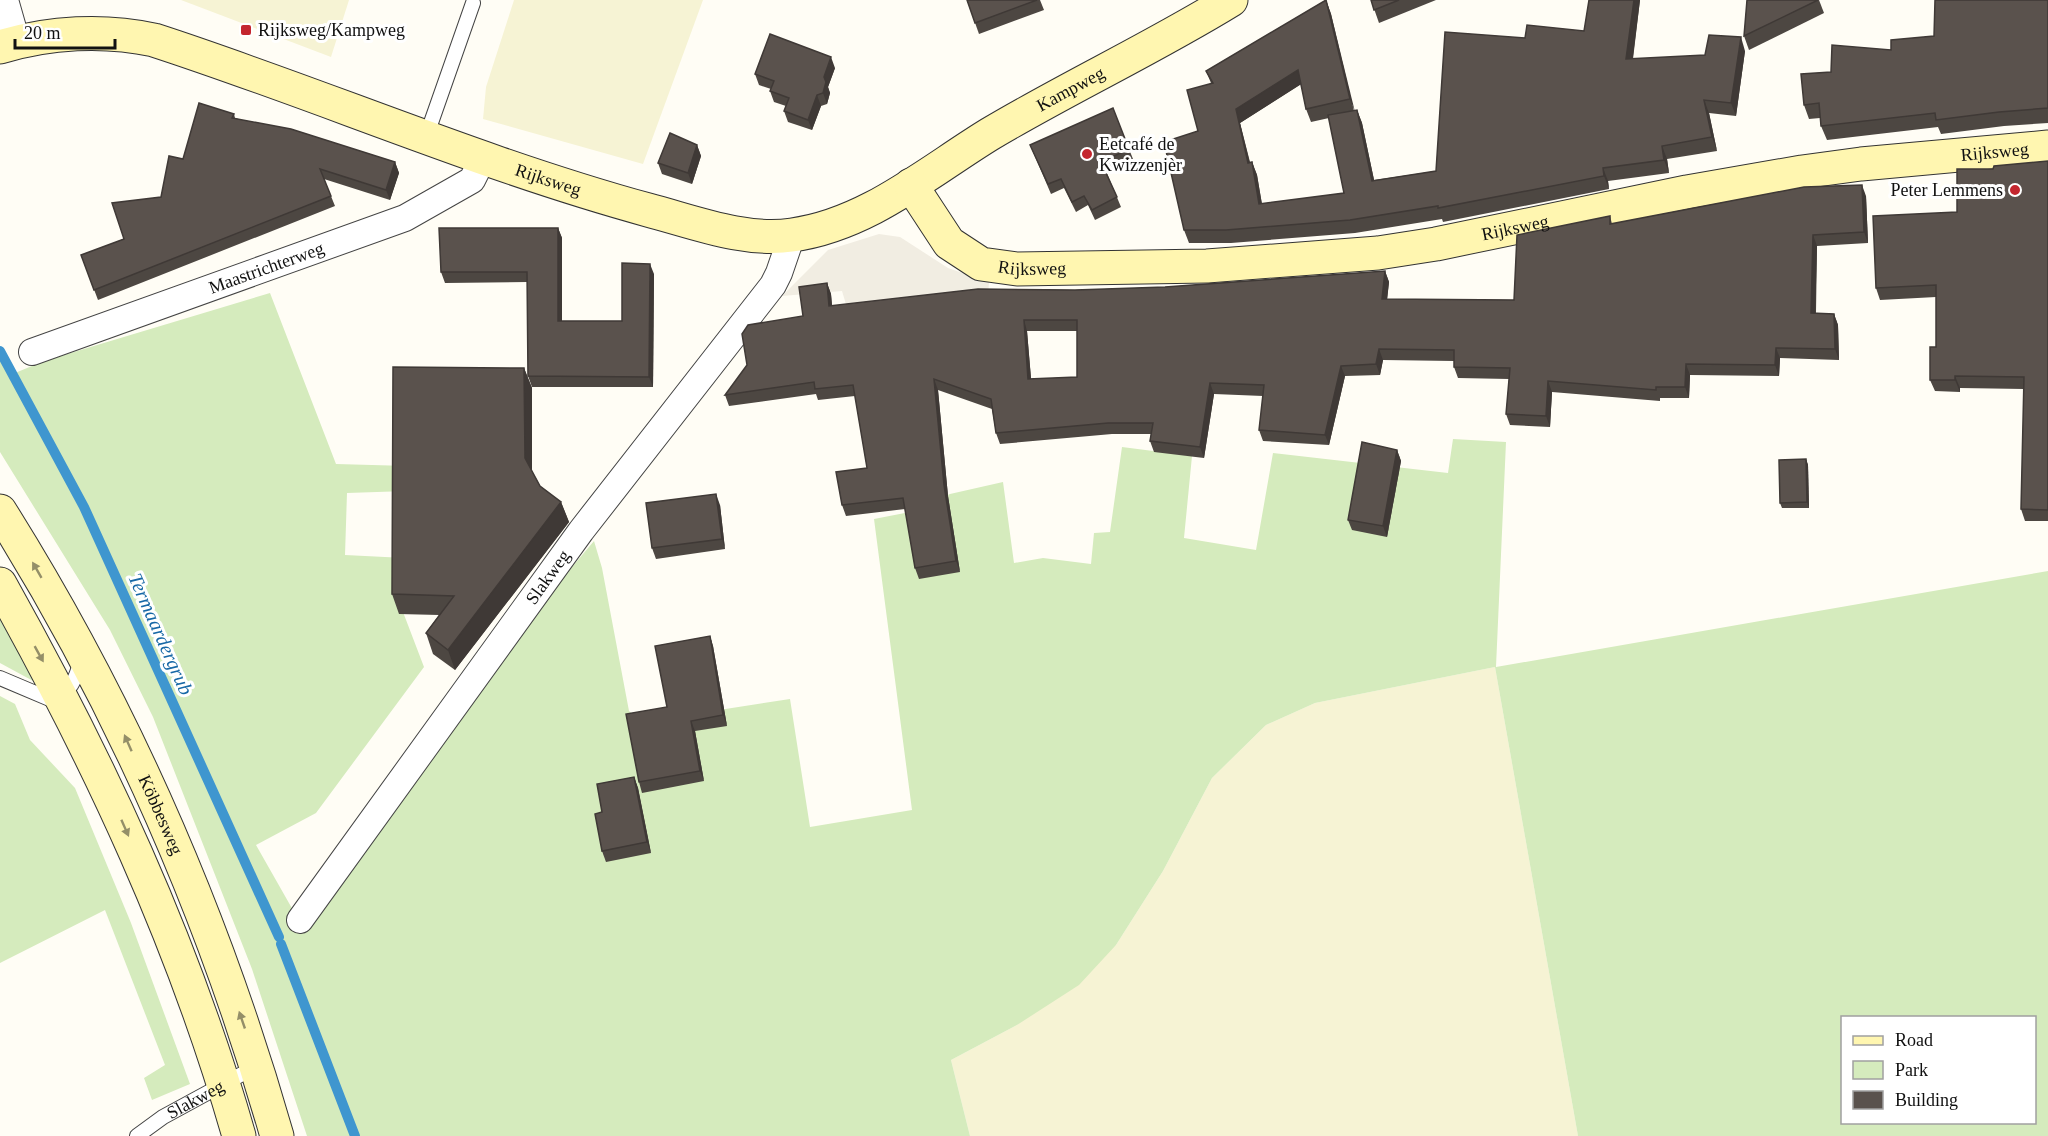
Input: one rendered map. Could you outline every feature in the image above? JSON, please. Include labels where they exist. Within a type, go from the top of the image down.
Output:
[{"type":"main road","name":"Kampweg","points":[[911,185],[989,135],[1084,80],[1187,27],[1231,0]]},
{"type":"main road","name":"Rijksweg","points":[[8,44],[61,34],[132,35],[154,40],[574,189],[717,228],[752,235],[792,236],[838,222],[869,210],[911,185],[949,243],[981,264],[1017,269],[1207,266],[1378,253],[1436,244],[1687,192],[1802,172],[2048,147]]},
{"type":"main road","name":"Köbbesweg","points":[[0,511],[83,651],[181,860],[225,971],[257,1066],[277,1136]]},
{"type":"main road","name":"Köbbesweg","points":[[0,584],[63,697],[106,785],[145,873],[224,1084],[238,1136]]},
{"type":"street","points":[[5,0],[8,44]]},
{"type":"street","name":"Maastrichterweg","points":[[32,352],[405,218],[472,180],[483,158]]},
{"type":"street","name":"Slakweg","points":[[300,920],[581,531],[773,285],[792,236]]},
{"type":"lane","points":[[426,137],[473,3]]},
{"type":"lane","points":[[0,678],[48,700],[63,697],[77,674],[83,651]]},
{"type":"lane","name":"Slakweg","points":[[137,1136],[163,1117],[257,1066]]},
{"type":"shaded area","points":[[181,0],[349,0],[331,57]]},
{"type":"shaded area","points":[[514,0],[703,0],[643,164],[483,119],[486,87]]},
{"type":"shaded area","points":[[879,234],[900,237],[948,268],[989,282],[988,298],[848,311],[842,291],[782,296],[828,250]]},
{"type":"shaded area","points":[[1495,667],[1578,1136],[970,1136],[951,1060],[1017,1025],[1116,945],[1163,871],[1212,778],[1266,725],[1315,703]]},
{"type":"green space","points":[[270,293],[336,464],[408,466],[407,491],[347,493],[345,555],[405,558],[403,612],[424,667],[316,813],[256,845],[306,933],[529,618],[594,541],[602,568],[629,711],[642,722],[790,699],[810,827],[912,810],[874,519],[910,512],[950,494],[1003,482],[1014,563],[1043,558],[1091,564],[1094,533],[1110,532],[1122,447],[1192,456],[1184,538],[1256,550],[1273,453],[1448,473],[1453,439],[1506,442],[1496,667],[2048,571],[2048,1136],[1578,1136],[1495,667],[1315,703],[1266,725],[1212,778],[1163,871],[1116,945],[1079,985],[1017,1025],[951,1060],[970,1136],[307,1136],[252,969],[153,717],[110,630],[0,452],[0,347],[15,373],[44,361]]},
{"type":"green space","points":[[0,608],[35,682],[0,663]]},
{"type":"green space","points":[[0,696],[15,704],[30,740],[75,788],[131,923],[190,1084],[152,1100],[144,1078],[165,1065],[105,910],[0,963]]},
{"type":"building","points":[[967,0],[1037,0],[975,23]]},
{"type":"building","points":[[1326,0],[1350,99],[1306,109],[1298,70],[1236,109],[1248,163],[1252,162],[1259,204],[1344,193],[1328,115],[1357,110],[1372,181],[1436,171],[1445,32],[1525,38],[1527,25],[1584,31],[1589,0],[1634,0],[1626,59],[1705,55],[1709,35],[1741,37],[1731,103],[1704,100],[1712,137],[1662,146],[1664,160],[1603,168],[1604,176],[1438,208],[1438,206],[1350,220],[1226,230],[1184,230],[1164,142],[1198,131],[1187,90],[1213,83],[1206,71]]},
{"type":"building","points":[[1371,0],[1399,0],[1374,10]]},
{"type":"building","points":[[1747,0],[1818,0],[1744,36]]},
{"type":"building","points":[[1935,0],[2048,0],[2048,108],[1936,120],[1935,113],[1821,126],[1819,103],[1804,105],[1801,74],[1831,72],[1832,45],[1891,50],[1891,40],[1934,36]]},
{"type":"building","points":[[770,34],[831,57],[824,77],[826,82],[823,93],[817,95],[808,120],[784,111],[789,98],[770,91],[774,81],[755,74]]},
{"type":"building","points":[[199,103],[234,114],[232,118],[291,129],[395,162],[386,190],[320,169],[331,196],[94,290],[81,255],[124,239],[112,203],[161,197],[169,156],[183,159]]},
{"type":"building","points":[[1113,108],[1129,149],[1101,162],[1117,197],[1092,210],[1084,196],[1072,202],[1061,179],[1048,184],[1030,145]]},
{"type":"building","points":[[670,133],[697,145],[688,173],[658,163]]},
{"type":"building","points":[[2048,161],[2048,510],[2021,509],[2024,377],[1955,376],[1955,380],[1930,380],[1930,347],[1936,347],[1936,285],[1876,288],[1873,216],[1957,212],[1957,169],[1993,169],[1994,166]]},
{"type":"building","points":[[1862,185],[1864,232],[1813,235],[1811,313],[1834,314],[1835,349],[1776,348],[1775,365],[1686,364],[1685,387],[1656,387],[1656,390],[1548,381],[1546,416],[1506,414],[1510,368],[1454,367],[1454,350],[1379,349],[1376,364],[1341,366],[1325,435],[1259,430],[1264,385],[1210,383],[1200,447],[1150,441],[1153,423],[1108,423],[996,433],[991,399],[934,379],[944,485],[956,561],[915,568],[903,498],[842,505],[836,472],[867,468],[853,385],[815,389],[814,382],[725,395],[747,365],[742,334],[748,325],[803,316],[799,287],[827,283],[829,306],[978,289],[1075,290],[1165,287],[1385,271],[1382,299],[1514,300],[1517,235],[1610,216],[1610,224],[1804,187]],"holes":[[[1024,320],[1077,320],[1077,377],[1028,379]]]},
{"type":"building","points":[[439,228],[558,228],[558,321],[622,321],[622,263],[650,264],[649,377],[528,376],[527,272],[441,272]]},
{"type":"building","points":[[393,367],[524,368],[525,458],[540,486],[561,502],[448,650],[426,633],[454,596],[392,594]]},
{"type":"building","points":[[1362,442],[1397,450],[1383,526],[1348,520]]},
{"type":"building","points":[[1806,459],[1807,502],[1780,503],[1779,460]]},
{"type":"building","points":[[716,494],[722,539],[652,548],[646,503]]},
{"type":"building","points":[[710,636],[723,715],[691,721],[700,771],[639,782],[626,714],[667,707],[655,646]]},
{"type":"building","points":[[634,777],[647,842],[602,851],[595,814],[602,812],[597,784]]},
{"type":"waterway","name":"Termaardergrub","points":[[0,351],[84,507],[279,937]]},
{"type":"waterway","name":"Termaardergrub","points":[[281,944],[355,1136]]},
{"type":"place","name":"Rijksweg/Kampweg","points":[[246,30]]},
{"type":"place","name":"Eetcafé de Kwizzenjèr","points":[[1087,154]]},
{"type":"place","name":"Peter Lemmens","points":[[2015,190]]}]
